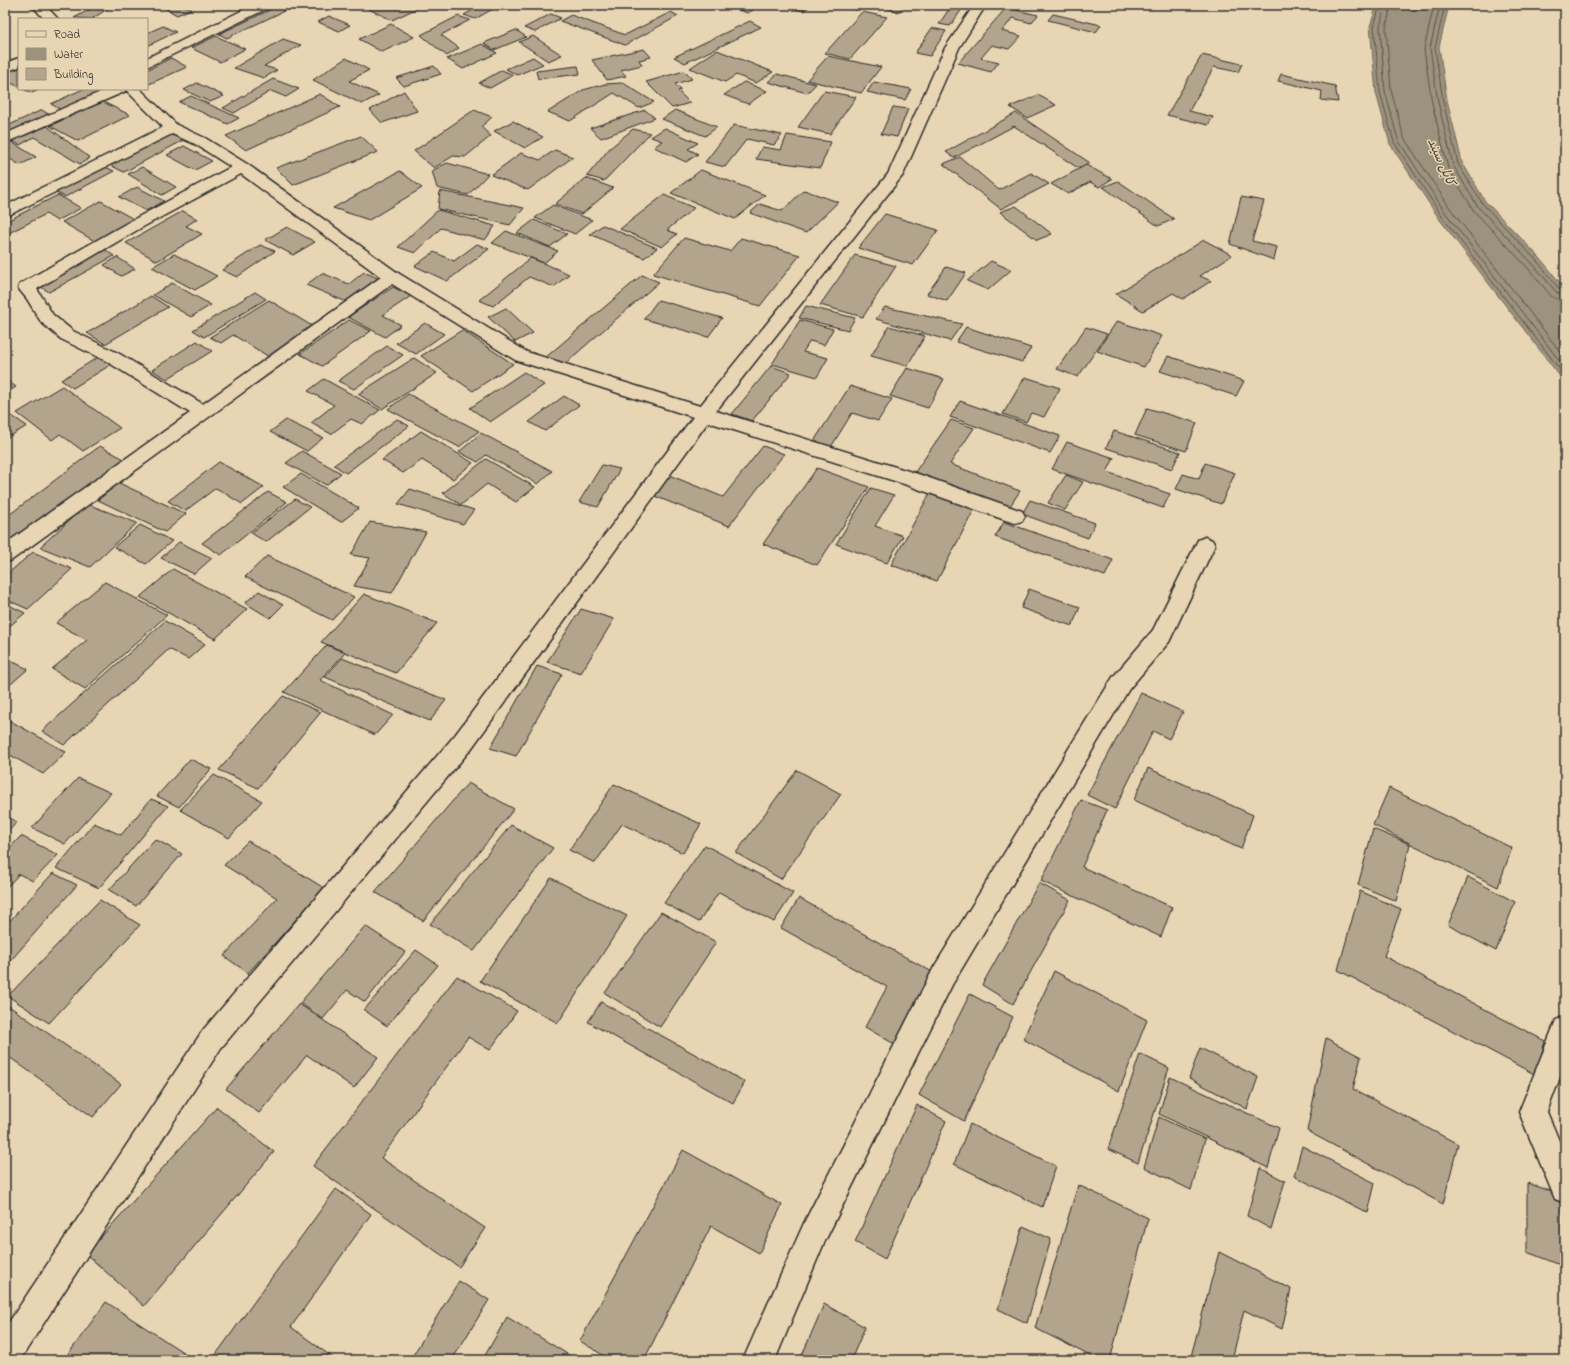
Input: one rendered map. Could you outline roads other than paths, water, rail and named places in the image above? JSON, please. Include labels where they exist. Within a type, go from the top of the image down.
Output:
[{"type":"street","points":[[38,5],[50,18]]},
{"type":"street","points":[[148,62],[263,5]]},
{"type":"street","points":[[5,1356],[212,1039],[463,742],[705,413],[895,175],[952,48],[980,5]]},
{"type":"street","points":[[5,68],[18,62]]},
{"type":"street","points":[[5,139],[117,90]]},
{"type":"street","points":[[133,90],[172,128],[200,141],[242,167],[392,277],[521,356],[911,479],[1015,516]]},
{"type":"street","points":[[5,212],[172,128]]},
{"type":"street","points":[[205,413],[112,357],[67,335],[47,318],[34,296],[26,288],[134,226],[242,167]]},
{"type":"street","points":[[5,556],[392,277]]},
{"type":"street","points":[[759,1360],[814,1233],[943,976],[1121,683],[1162,636],[1205,545]]},
{"type":"street","points":[[1565,1029],[1533,1112],[1565,1188]]},
{"type":"water","name":"کابل سيند","points":[[1377,5],[1449,5],[1439,47],[1447,100],[1462,162],[1485,201],[1540,258],[1565,289],[1565,383],[1440,220],[1390,144],[1376,93],[1370,26]]}]
